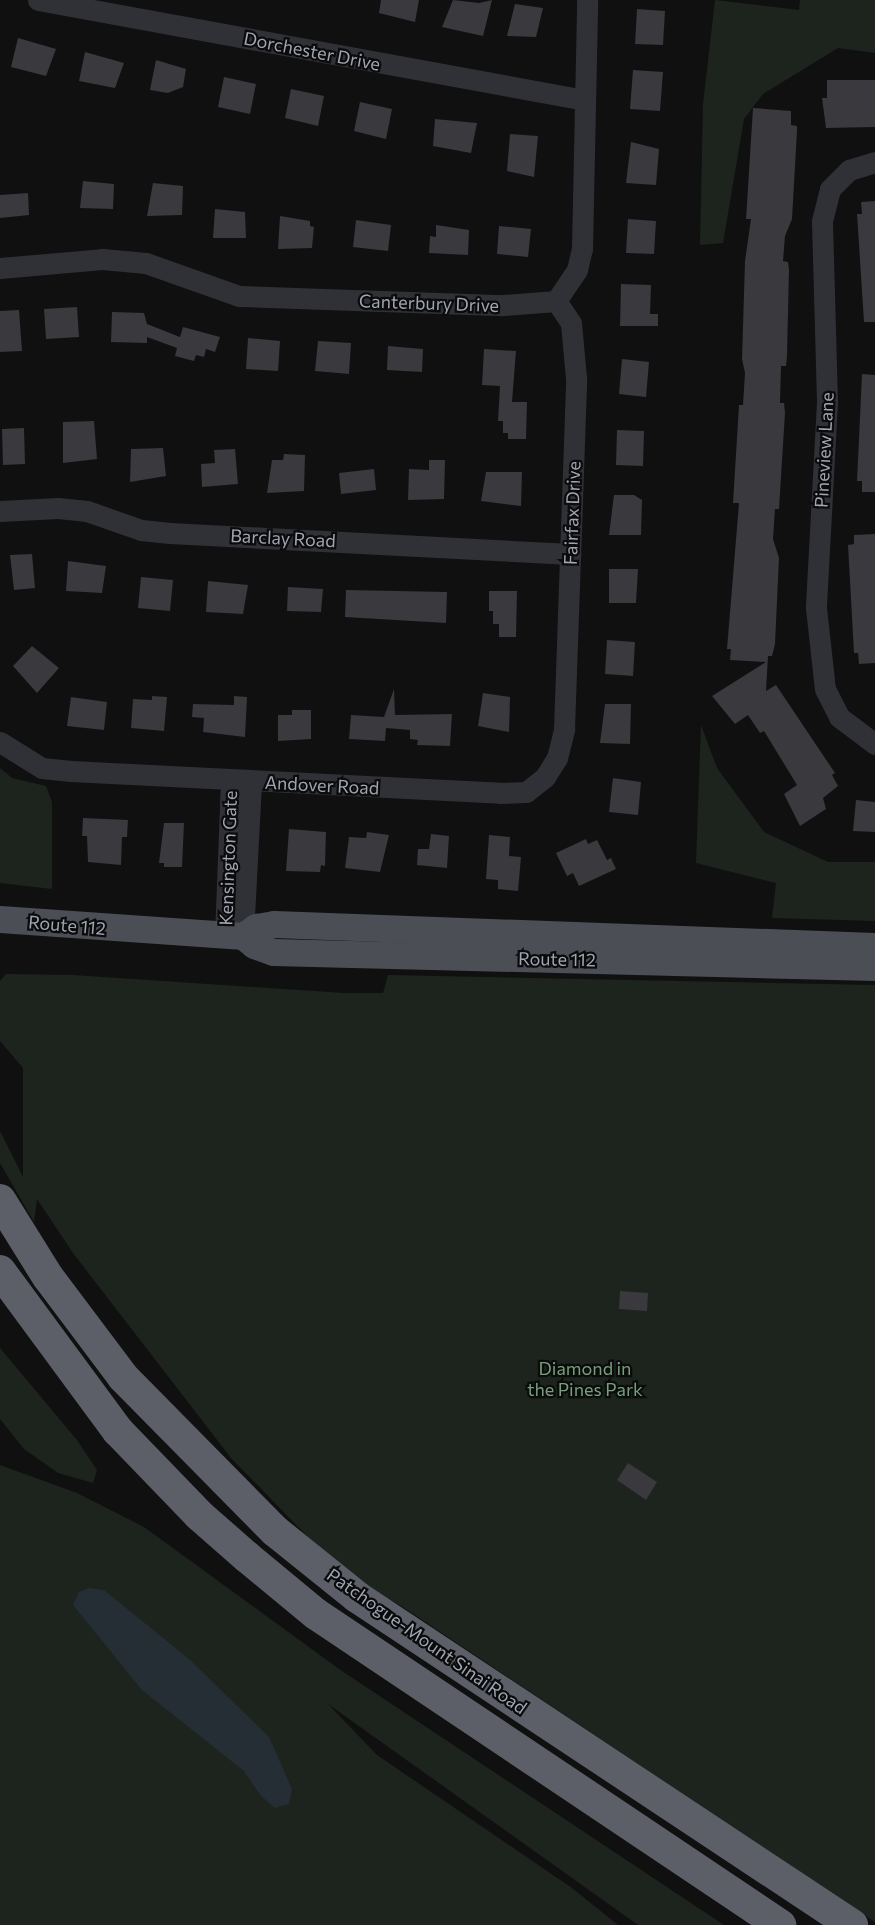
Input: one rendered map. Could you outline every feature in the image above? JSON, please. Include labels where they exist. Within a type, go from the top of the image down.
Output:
[{"type":"highway","name":"Patchogue-Mount Sinai Road","points":[[0,1200],[62,1295],[123,1377],[178,1437],[267,1524],[357,1597],[852,1925]]},
{"type":"highway","points":[[0,1271],[117,1431],[199,1515],[316,1614],[780,1925]]},
{"type":"highway","points":[[151,1466],[178,1437]]},
{"type":"main road","name":"Route 112","points":[[0,919],[234,936],[273,952],[875,968]]},
{"type":"main road","name":"Route 112","points":[[234,936],[256,927],[274,924],[875,946]]},
{"type":"street","points":[[556,301],[577,270],[582,249],[587,0]]},
{"type":"street","name":"Dorchester Drive","points":[[45,1],[585,100]]},
{"type":"street","name":"Pineview Lane","points":[[875,162],[849,170],[830,189],[822,222],[827,402],[816,608],[825,689],[839,717],[875,744]]},
{"type":"street","name":"Canterbury Drive","points":[[0,268],[102,259],[146,263],[239,296],[503,305],[556,301]]},
{"type":"street","name":"Fairfax Drive","points":[[556,301],[571,323],[575,351],[564,729]]},
{"type":"street","name":"Barclay Road","points":[[0,511],[58,508],[87,511],[141,530],[170,533],[570,554]]},
{"type":"street","name":"Andover Road","points":[[0,742],[42,768],[241,781],[526,792],[545,777],[557,758],[564,729]]},
{"type":"street","name":"Kensington Gate","points":[[234,936],[241,781]]},
{"type":"green space","points":[[715,0],[799,10],[800,0],[875,0],[875,53],[838,48],[763,94],[744,119],[723,243],[700,245],[703,104]]},
{"type":"green space","points":[[701,725],[717,768],[764,832],[828,862],[875,862],[875,921],[772,918],[776,883],[696,863]]},
{"type":"green space","points":[[0,768],[12,778],[46,786],[52,802],[52,889],[0,883]]},
{"type":"green space","name":"Diamond in the Pines Park","points":[[6,974],[73,975],[344,993],[383,993],[388,975],[875,985],[875,1922],[403,1607],[342,1572],[231,1458],[73,1253],[37,1199],[34,1222],[0,1163],[0,1131],[23,1177],[23,1068],[0,1041],[0,981]]},
{"type":"green space","points":[[0,1348],[77,1440],[97,1470],[93,1483],[58,1473],[24,1449],[0,1419]]},
{"type":"green space","points":[[0,1465],[77,1493],[144,1527],[339,1669],[724,1925],[638,1925],[328,1704],[377,1755],[572,1888],[618,1925],[0,1925]]},
{"type":"shaded area","points":[[89,1588],[104,1590],[189,1659],[269,1737],[292,1789],[289,1804],[275,1808],[261,1796],[244,1771],[142,1690],[73,1605],[79,1592]]},
{"type":"building","points":[[381,0],[419,0],[415,22],[379,13]]},
{"type":"building","points":[[453,0],[479,3],[492,0],[483,36],[442,27]]},
{"type":"building","points":[[515,4],[543,8],[536,37],[507,36]]},
{"type":"building","points":[[637,9],[665,11],[663,45],[635,44]]},
{"type":"building","points":[[18,38],[56,49],[46,76],[11,67]]},
{"type":"building","points":[[85,52],[124,63],[115,88],[79,81]]},
{"type":"building","points":[[156,60],[186,69],[183,87],[168,93],[150,90]]},
{"type":"building","points":[[633,70],[663,72],[660,111],[630,109]]},
{"type":"building","points":[[224,77],[256,84],[250,114],[218,107]]},
{"type":"building","points":[[827,80],[875,80],[875,127],[826,128],[822,98],[827,98]]},
{"type":"building","points":[[291,89],[324,96],[318,126],[285,118]]},
{"type":"building","points":[[360,102],[392,109],[386,139],[354,131]]},
{"type":"building","points":[[753,108],[791,111],[791,125],[797,126],[792,219],[785,236],[783,261],[788,262],[789,270],[787,356],[786,366],[781,366],[780,403],[784,403],[785,413],[779,509],[775,509],[773,539],[779,558],[775,644],[772,656],[768,656],[766,691],[776,685],[835,773],[832,775],[838,786],[823,798],[826,809],[800,826],[784,794],[797,785],[764,731],[760,733],[748,715],[735,724],[712,696],[766,662],[730,660],[731,649],[727,649],[739,503],[733,503],[739,405],[743,405],[745,373],[742,359],[745,261],[751,219],[746,219]]},
{"type":"building","points":[[435,119],[477,123],[471,153],[433,146]]},
{"type":"building","points":[[510,134],[538,136],[534,177],[507,171]]},
{"type":"building","points":[[631,142],[659,149],[656,185],[626,183]]},
{"type":"building","points":[[83,181],[114,184],[113,209],[80,208]]},
{"type":"building","points":[[153,183],[183,186],[182,215],[147,216]]},
{"type":"building","points":[[28,193],[29,215],[0,218],[0,195]]},
{"type":"building","points":[[875,201],[875,322],[864,322],[857,214],[862,214],[861,202]]},
{"type":"building","points":[[215,209],[245,212],[246,238],[213,238]]},
{"type":"building","points":[[280,216],[310,221],[310,226],[314,227],[312,248],[278,249]]},
{"type":"building","points":[[628,219],[656,221],[654,254],[626,253]]},
{"type":"building","points":[[356,220],[391,225],[388,251],[353,247]]},
{"type":"building","points":[[436,225],[469,230],[468,255],[429,253],[430,236],[436,237]]},
{"type":"building","points":[[499,226],[531,229],[528,257],[497,254]]},
{"type":"building","points":[[621,284],[651,285],[650,314],[658,314],[658,326],[620,326]]},
{"type":"building","points":[[77,307],[79,337],[46,339],[44,309]]},
{"type":"building","points":[[19,310],[22,351],[0,352],[0,311]]},
{"type":"building","points":[[112,312],[144,313],[147,324],[180,337],[183,327],[220,337],[215,352],[206,349],[204,357],[196,355],[194,361],[175,356],[177,348],[147,337],[147,343],[111,342]]},
{"type":"building","points":[[248,338],[280,341],[278,371],[246,369]]},
{"type":"building","points":[[318,341],[351,343],[349,374],[315,371]]},
{"type":"building","points":[[388,346],[423,349],[422,372],[387,370]]},
{"type":"building","points":[[484,349],[516,351],[512,402],[527,402],[526,439],[508,439],[508,433],[503,433],[503,421],[498,421],[500,386],[482,385]]},
{"type":"building","points":[[622,359],[649,362],[646,397],[619,394]]},
{"type":"building","points":[[862,374],[875,375],[875,492],[862,492],[862,481],[857,481]]},
{"type":"building","points":[[94,421],[97,459],[63,463],[63,422]]},
{"type":"building","points":[[24,428],[25,464],[3,465],[2,429]]},
{"type":"building","points":[[617,430],[644,431],[643,466],[616,465]]},
{"type":"building","points":[[163,448],[166,476],[130,482],[131,449]]},
{"type":"building","points":[[235,449],[238,484],[202,487],[201,464],[215,463],[214,450]]},
{"type":"building","points":[[284,454],[305,455],[304,491],[267,493],[272,460],[283,460]]},
{"type":"building","points":[[429,460],[445,460],[444,499],[408,500],[409,469],[429,470]]},
{"type":"building","points":[[374,469],[376,490],[341,494],[339,473]]},
{"type":"building","points":[[486,472],[522,472],[521,506],[481,501]]},
{"type":"building","points":[[614,495],[634,495],[642,500],[641,535],[609,535]]},
{"type":"building","points":[[875,534],[875,663],[859,664],[858,653],[854,653],[848,545],[854,544],[854,535]]},
{"type":"building","points":[[32,554],[35,588],[14,590],[10,555]]},
{"type":"building","points":[[68,561],[106,566],[102,593],[66,591]]},
{"type":"building","points":[[609,569],[638,569],[636,603],[609,603]]},
{"type":"building","points":[[141,577],[173,580],[170,611],[138,608]]},
{"type":"building","points":[[208,581],[248,585],[243,614],[206,612]]},
{"type":"building","points":[[288,587],[323,589],[321,612],[287,611]]},
{"type":"building","points":[[346,590],[447,592],[446,623],[345,617]]},
{"type":"building","points":[[489,591],[517,591],[516,637],[499,637],[499,624],[493,624],[493,611],[489,611]]},
{"type":"building","points":[[607,640],[635,642],[633,676],[605,674]]},
{"type":"building","points":[[32,646],[59,668],[37,693],[13,666]]},
{"type":"building","points":[[394,689],[395,715],[452,714],[450,746],[417,745],[418,740],[410,739],[410,730],[386,728],[385,741],[349,739],[351,715],[384,717]]},
{"type":"building","points":[[483,693],[510,697],[509,732],[478,726]]},
{"type":"building","points":[[152,696],[167,697],[164,731],[131,728],[133,699],[152,700]]},
{"type":"building","points":[[234,696],[247,697],[245,737],[203,732],[204,718],[192,717],[193,704],[234,705]]},
{"type":"building","points":[[71,697],[107,702],[104,730],[67,726]]},
{"type":"building","points":[[605,704],[631,704],[630,744],[600,743]]},
{"type":"building","points":[[292,710],[311,710],[311,739],[278,741],[278,715],[292,715]]},
{"type":"building","points":[[613,778],[641,782],[638,815],[609,812]]},
{"type":"building","points":[[856,800],[875,802],[875,832],[853,831]]},
{"type":"building","points":[[83,818],[128,820],[127,837],[122,837],[121,865],[88,862],[87,836],[82,836]]},
{"type":"building","points":[[164,823],[184,823],[182,867],[164,867],[164,863],[159,863]]},
{"type":"building","points":[[289,829],[326,832],[325,866],[321,865],[320,872],[286,871]]},
{"type":"building","points":[[367,832],[389,835],[380,872],[345,868],[349,837],[366,838]]},
{"type":"building","points":[[431,834],[449,836],[447,868],[417,865],[418,849],[429,849]]},
{"type":"building","points":[[489,835],[510,837],[509,856],[521,857],[518,891],[498,889],[498,880],[486,879]]},
{"type":"building","points":[[586,839],[588,844],[597,840],[607,860],[611,858],[616,869],[579,886],[573,873],[567,876],[556,853]]},
{"type":"building","points":[[620,1291],[648,1293],[647,1311],[619,1309]]},
{"type":"building","points":[[628,1463],[657,1482],[646,1500],[617,1480]]}]
